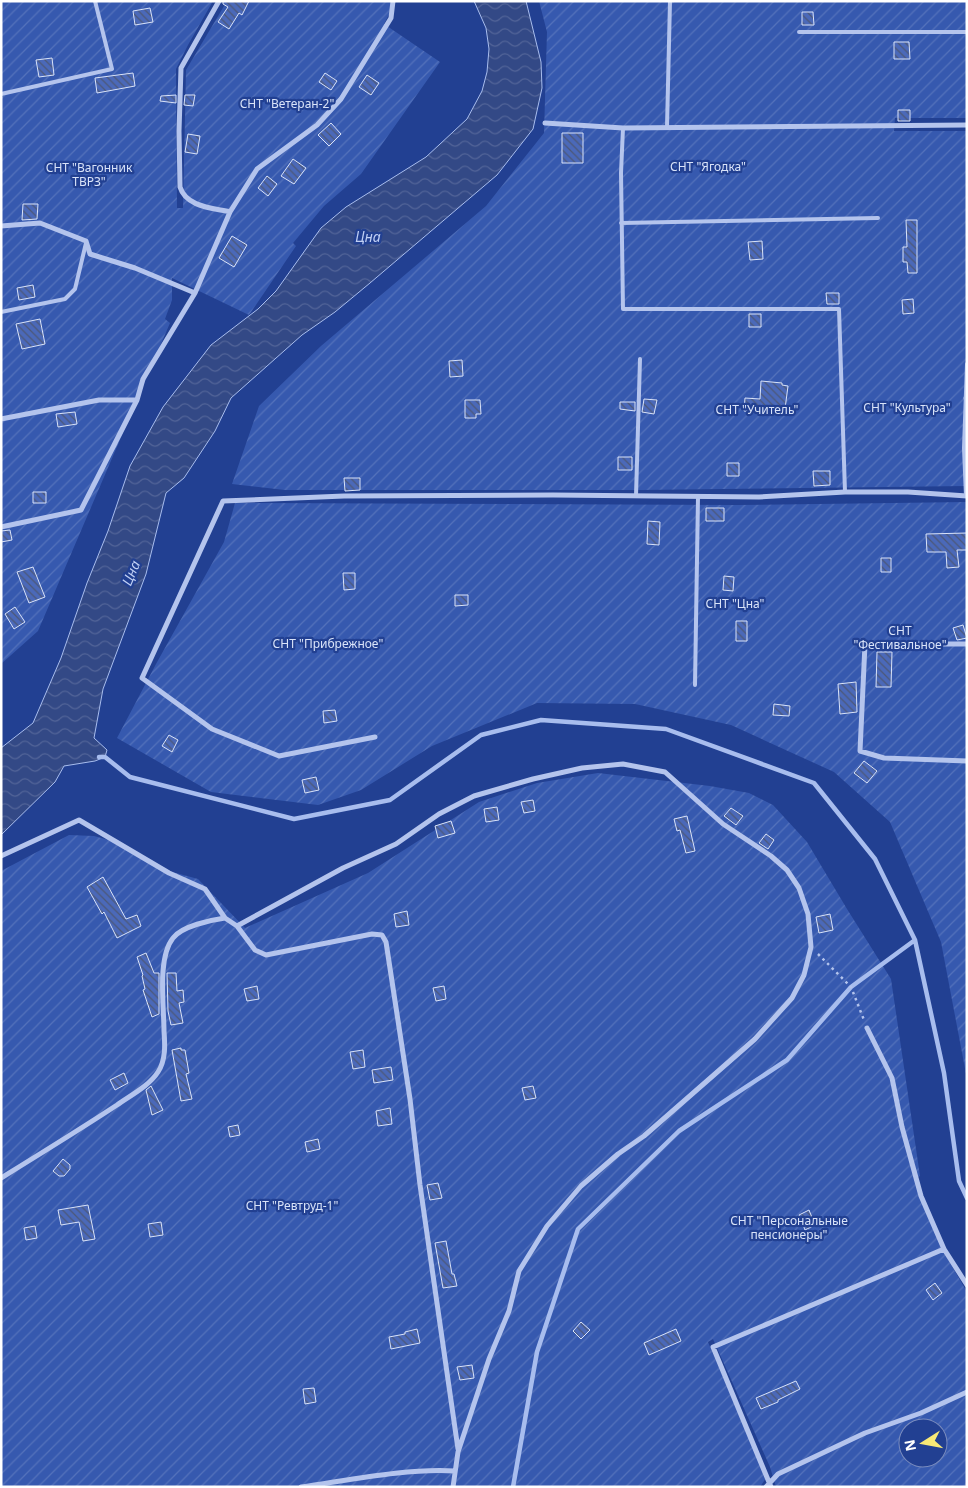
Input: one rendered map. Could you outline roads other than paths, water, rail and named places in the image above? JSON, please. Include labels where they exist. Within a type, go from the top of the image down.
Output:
[{"type":"street","points":[[219,1],[181,68],[180,187],[182,193],[194,203],[230,212]]},
{"type":"street","points":[[1,527],[81,510],[138,400],[143,379],[195,293],[230,212],[257,168],[317,125],[341,99],[391,18],[393,1]]},
{"type":"street","points":[[545,123],[623,128],[967,125]]},
{"type":"street","points":[[1,226],[40,224],[86,241],[90,254],[135,268],[195,293]]},
{"type":"street","points":[[1,419],[99,400],[138,400]]},
{"type":"street","points":[[375,738],[279,756],[212,729],[142,678],[223,501],[344,496],[759,498],[845,492],[908,492],[966,496]]},
{"type":"street","points":[[967,644],[865,644],[860,751],[884,758],[967,761]]},
{"type":"street","points":[[237,926],[343,868],[396,844],[439,814],[474,796],[533,779],[582,768],[622,764],[665,772],[723,824],[771,856],[787,870],[799,888],[808,914],[811,947],[804,975],[792,998],[755,1039],[644,1136],[618,1154],[581,1186],[547,1226],[519,1270],[509,1311],[489,1359],[458,1452],[453,1487]]},
{"type":"street","points":[[1,856],[79,820],[169,872],[205,889],[225,918],[237,926],[254,950],[266,955],[372,934],[382,935],[386,942],[409,1090],[420,1185],[458,1452]]},
{"type":"street","points":[[1,1178],[91,1122],[150,1082],[160,1070],[165,1052],[163,976],[165,957],[169,944],[178,933],[208,921],[225,918]]},
{"type":"street","points":[[867,1028],[892,1078],[902,1127],[921,1196],[944,1248],[967,1285]]},
{"type":"street","points":[[769,1486],[712,1347],[944,1248]]},
{"type":"street","points":[[769,1486],[778,1474],[865,1433],[967,1392]]},
{"type":"street","points":[[302,1487],[439,1470],[455,1471]]},
{"type":"lane","points":[[1,94],[112,69],[95,1]]},
{"type":"lane","points":[[667,127],[670,1]]},
{"type":"lane","points":[[798,32],[967,32]]},
{"type":"lane","points":[[623,128],[621,224],[623,309],[839,309],[845,492]]},
{"type":"lane","points":[[621,224],[878,218]]},
{"type":"lane","points":[[1,312],[65,299],[75,289],[86,241]]},
{"type":"lane","points":[[636,496],[640,359]]},
{"type":"lane","points":[[966,496],[964,448],[967,364]]},
{"type":"lane","points":[[695,685],[698,497]]},
{"type":"water","name":"Цна","points":[[474,1],[526,1],[541,62],[542,88],[533,129],[497,175],[335,312],[302,335],[231,398],[215,431],[184,478],[166,493],[146,574],[103,689],[94,738],[107,750],[105,757],[95,761],[64,766],[55,782],[1,835],[1,748],[33,723],[61,658],[130,466],[163,407],[211,345],[258,309],[276,291],[321,228],[346,207],[426,157],[467,119],[482,91],[487,72],[489,49],[486,28]]},
{"type":"waterway","points":[[99,757],[105,757],[130,777],[294,819],[390,800],[481,735],[541,720],[666,729],[814,783],[875,859],[915,940],[944,1073],[959,1181],[967,1198]]},
{"type":"waterway","points":[[513,1487],[537,1352],[578,1229],[679,1131],[787,1060],[851,987],[915,940]]},
{"type":"park label","name":"СНТ \"Ветеран-2\"","points":[[287,104]]},
{"type":"park label","name":"СНТ \"Ягодка\"","points":[[708,167]]},
{"type":"park label","name":"СНТ \"Вагонник ТВРЗ\"","points":[[89,175]]},
{"type":"park label","name":"СНТ \"Культура\"","points":[[907,408]]},
{"type":"park label","name":"СНТ \"Учитель\"","points":[[757,410]]},
{"type":"park label","name":"СНТ \"Цна\"","points":[[735,604]]},
{"type":"park label","name":"СНТ \"Фестивальное\"","points":[[900,638]]},
{"type":"park label","name":"СНТ \"Прибрежное\"","points":[[328,644]]},
{"type":"park label","name":"СНТ \"Ревтруд-1\"","points":[[292,1206]]},
{"type":"park label","name":"СНТ \"Персональные пенсионеры\"","points":[[789,1228]]}]
